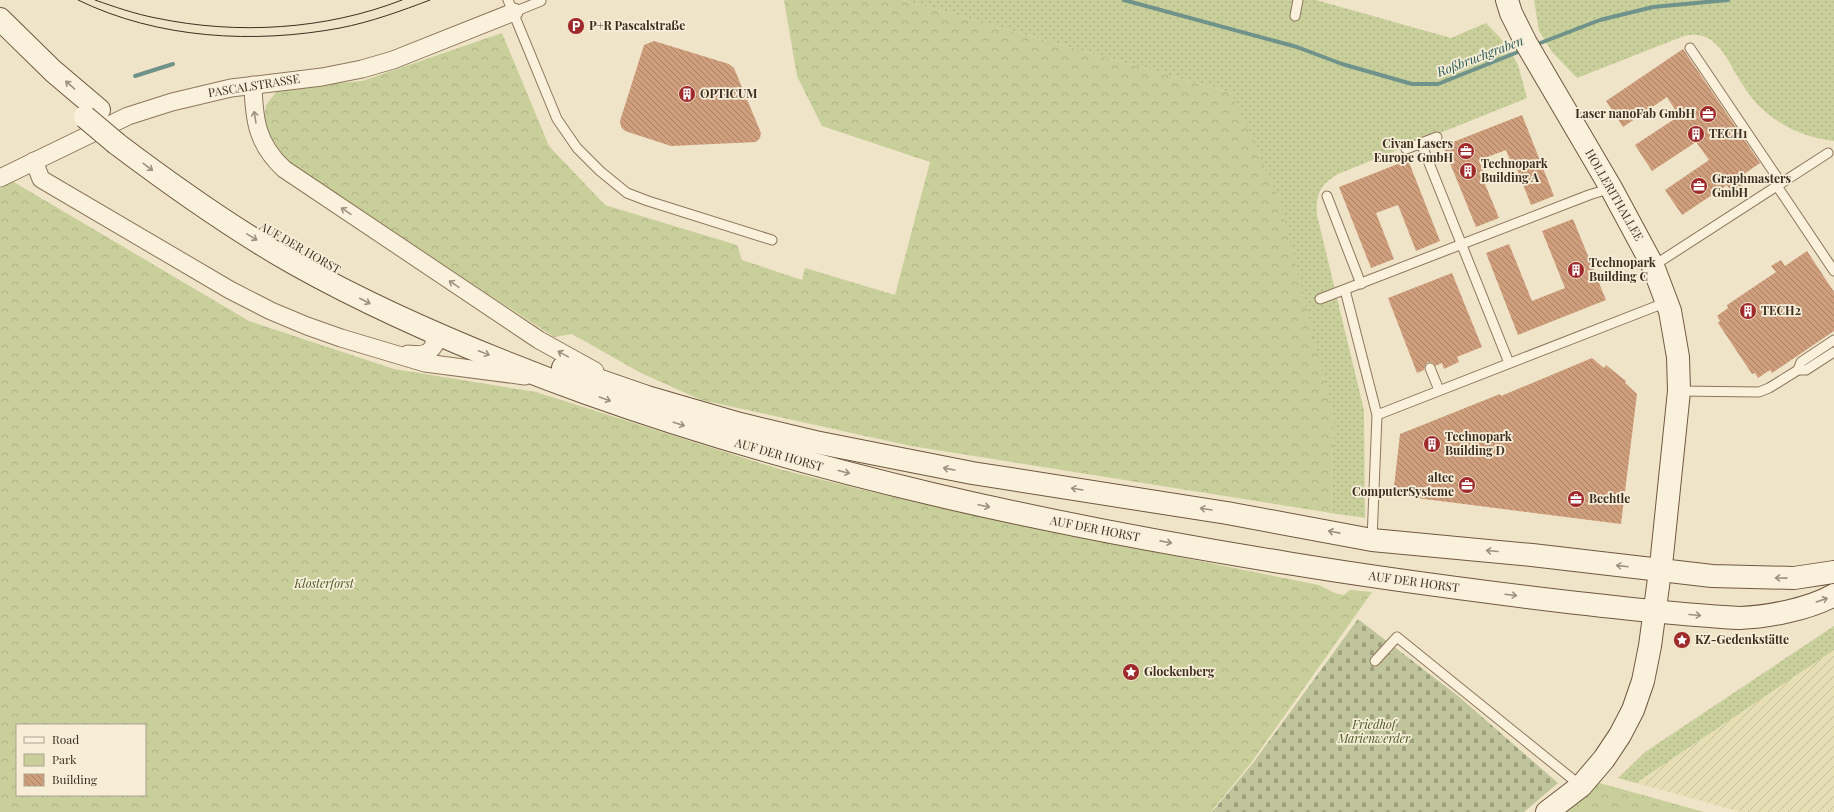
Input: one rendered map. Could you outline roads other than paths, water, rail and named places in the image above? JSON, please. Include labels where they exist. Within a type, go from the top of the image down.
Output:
[{"type":"street","name":"HOLLERITHALLEE","points":[[1506,0],[1529,48],[1611,188],[1653,266],[1667,302],[1675,333],[1678,356],[1679,391],[1656,611],[1644,674],[1633,710],[1620,735],[1604,759],[1580,786],[1547,812]]},
{"type":"street","name":"PASCALSTRASSE","points":[[0,178],[128,116],[216,90],[322,76],[362,69],[393,60],[511,6]]},
{"type":"street","name":"AUF DER HORST","points":[[0,19],[53,71],[92,114]]},
{"type":"street","name":"AUF DER HORST","points":[[0,40],[40,79],[92,114],[124,140],[171,185],[218,217],[295,264],[432,332],[548,379],[641,412],[736,443],[810,464],[968,503],[1219,552],[1363,575],[1528,597],[1712,616],[1756,617],[1801,607],[1834,595]]},
{"type":"street","name":"AUF DER HORST","points":[[253,85],[257,130],[265,148],[273,159],[284,169],[539,340],[586,367],[648,398]]},
{"type":"street","name":"AUF DER HORST","points":[[124,140],[183,175],[227,206],[300,250],[394,299],[539,360],[648,398],[740,424],[888,458],[972,473],[1227,513],[1372,540],[1532,555],[1712,576],[1794,578],[1834,572]]},
{"type":"street","name":"AUF DER HORST","points":[[34,161],[41,179],[230,290],[271,311],[341,338],[425,363],[548,379]]},
{"type":"street","name":"AUF DER HORST","points":[[396,354],[426,354],[435,344],[432,332]]},
{"type":"lane","points":[[1295,16],[1298,0]]},
{"type":"lane","points":[[542,1],[511,6],[558,119],[578,148],[600,171],[627,193],[772,240]]},
{"type":"lane","points":[[1690,48],[1834,271]]},
{"type":"lane","points":[[1406,149],[1436,137]]},
{"type":"lane","points":[[1421,143],[1509,363]]},
{"type":"lane","points":[[1653,266],[1828,153]]},
{"type":"lane","points":[[1320,299],[1589,195],[1611,188]]},
{"type":"lane","points":[[1328,196],[1361,284]]},
{"type":"lane","points":[[1345,290],[1377,415],[1372,540]]},
{"type":"lane","points":[[1377,415],[1667,302]]},
{"type":"lane","points":[[1798,370],[1801,362],[1834,340]]},
{"type":"lane","points":[[1679,391],[1759,392],[1769,388],[1798,370],[1806,370],[1834,352]]},
{"type":"lane","points":[[1430,368],[1439,390]]},
{"type":"lane","points":[[1375,661],[1398,637],[1580,786]]},
{"type":"waterway","name":"Roßbruchgraben","points":[[1124,0],[1297,47],[1342,64],[1412,84],[1438,84],[1523,50]]},
{"type":"waterway","name":"Roßbruchgraben","points":[[1535,45],[1600,20],[1653,7],[1728,0]]},
{"type":"waterway","name":"Roßbruchgraben","points":[[135,76],[173,64]]},
{"type":"tram line","points":[[78,0],[109,13],[141,23],[207,35],[240,36],[274,36],[307,33],[352,26],[430,0]]},
{"type":"tram line","points":[[95,0],[156,18],[218,27],[249,28],[280,27],[342,18],[373,10],[402,0]]},
{"type":"place","name":"P+R Pascalstraße","points":[[576,26]]},
{"type":"place","name":"OPTICUM","points":[[687,94]]},
{"type":"place","name":"Laser nanoFab GmbH","points":[[1708,114]]},
{"type":"place","name":"TECH1","points":[[1696,134]]},
{"type":"place","name":"Civan Lasers Europe GmbH","points":[[1466,151]]},
{"type":"place","name":"Technopark Building A","points":[[1468,171]]},
{"type":"place","name":"Graphmasters GmbH","points":[[1699,186]]},
{"type":"place","name":"Technopark Building C","points":[[1576,270]]},
{"type":"place","name":"TECH2","points":[[1748,311]]},
{"type":"place","name":"Technopark Building D","points":[[1432,444]]},
{"type":"place","name":"altec ComputerSysteme","points":[[1467,485]]},
{"type":"place","name":"Bechtle","points":[[1576,499]]},
{"type":"place","name":"KZ-Gedenkstätte","points":[[1682,640]]},
{"type":"place","name":"Glockenberg","points":[[1131,672]]},
{"type":"park label","name":"Klosterforst","points":[[324,584]]},
{"type":"park label","name":"Friedhof Marienwerder","points":[[1374,732]]}]
